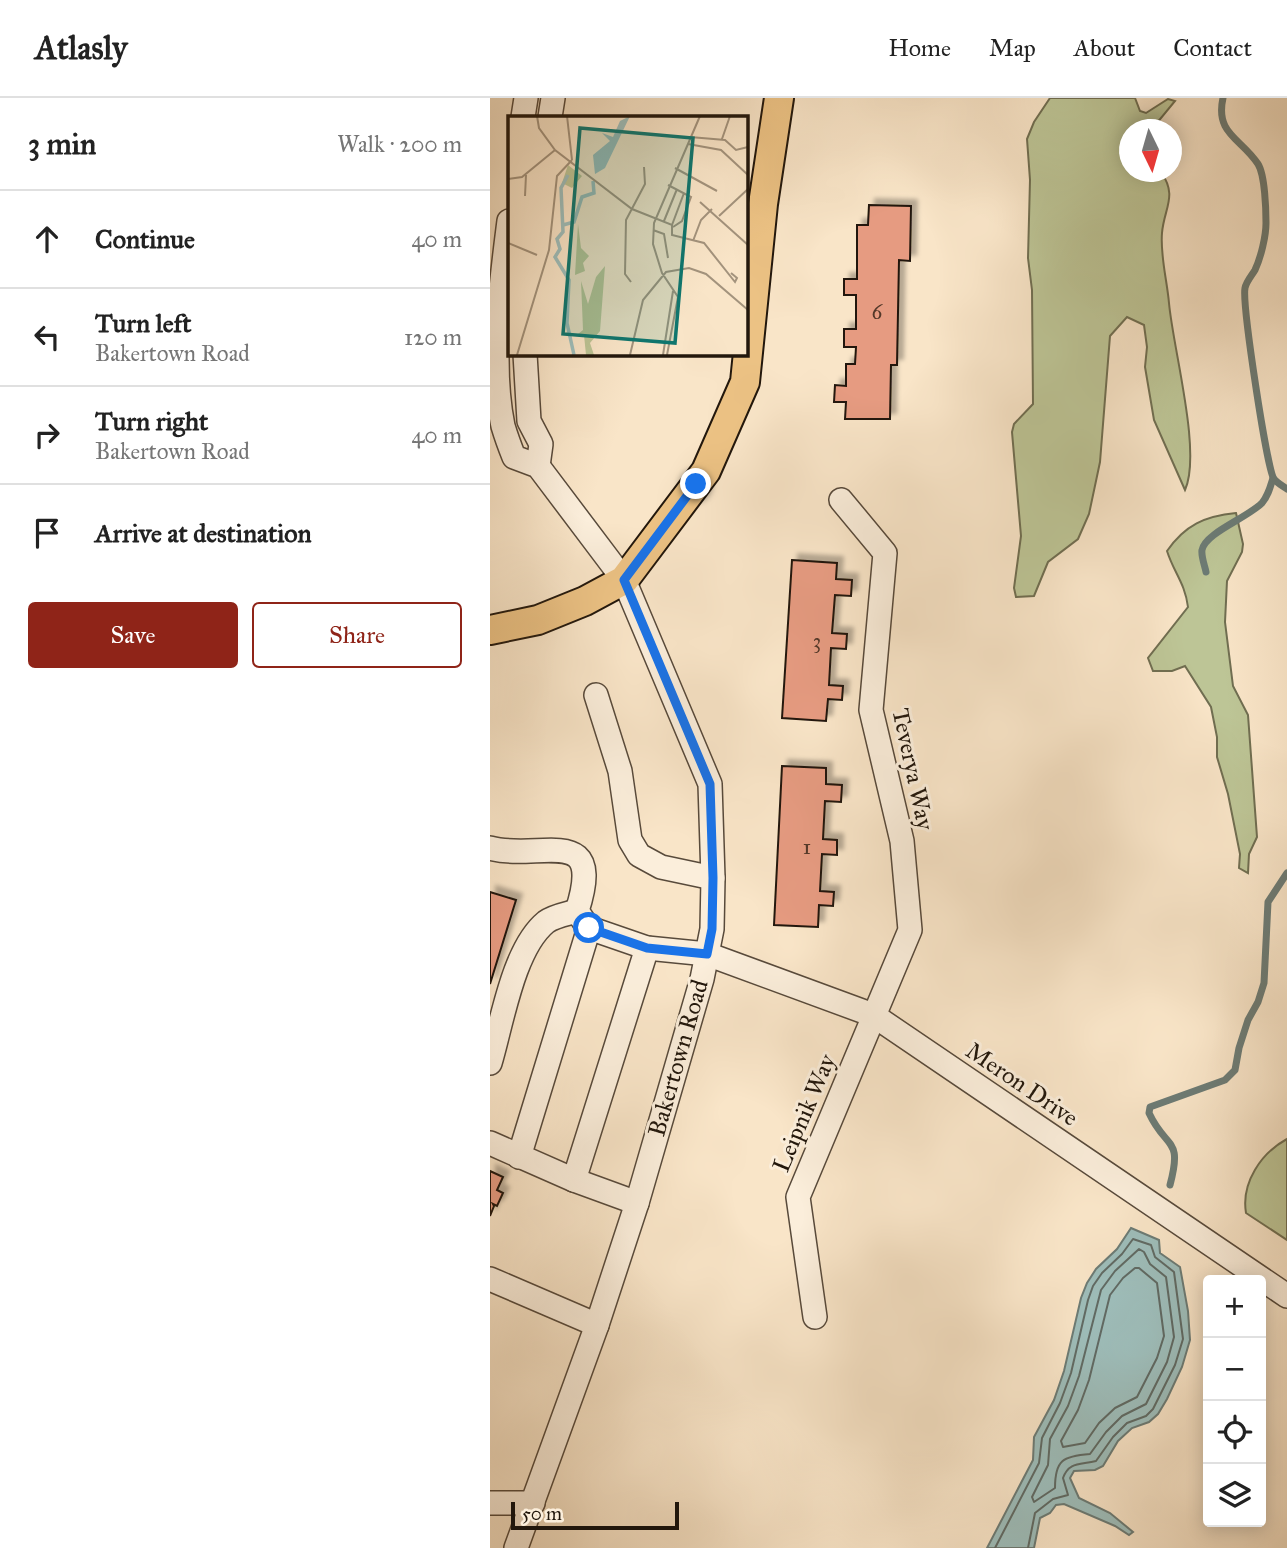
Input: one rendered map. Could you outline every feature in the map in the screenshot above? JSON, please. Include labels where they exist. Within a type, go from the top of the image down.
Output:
[{"type":"main road","points":[[490,630],[538,620],[585,601],[624,580],[706,471],[745,382],[763,204],[779,98]]},
{"type":"street","points":[[523,116],[526,98]]},
{"type":"street","points":[[550,116],[553,98]]},
{"type":"street","points":[[508,229],[497,313],[498,389],[502,425],[514,457],[538,466],[541,444],[529,421],[525,355]]},
{"type":"street","name":"Bakertown Road","points":[[516,1548],[597,1325],[637,1203],[712,929],[710,784],[624,580],[538,466]]},
{"type":"street","name":"Teverya Way","points":[[841,500],[885,553],[871,710],[902,841],[910,930],[873,1015]]},
{"type":"street","points":[[596,695],[620,771],[630,840],[639,855],[661,867],[713,878]]},
{"type":"street","points":[[490,848],[501,851],[565,850],[576,855],[583,866],[583,920],[519,1157]]},
{"type":"street","points":[[490,1063],[520,958],[530,937],[548,920],[583,920]]},
{"type":"street","name":"Meron Drive","points":[[583,920],[647,948],[707,954],[873,1015],[1287,1296]]},
{"type":"street","points":[[574,1180],[647,948]]},
{"type":"street","name":"Leipnik Way","points":[[814,1317],[797,1197],[873,1015]]},
{"type":"street","points":[[490,1143],[574,1180],[637,1203]]},
{"type":"street","points":[[490,1279],[597,1325]]},
{"type":"street","points":[[490,1503],[533,1503]]},
{"type":"green space","points":[[1050,98],[1135,98],[1140,111],[1146,113],[1168,99],[1175,101],[1160,119],[1119,119],[1119,182],[1167,182],[1169,188],[1162,250],[1190,451],[1185,490],[1154,420],[1145,367],[1147,347],[1144,325],[1127,317],[1110,336],[1100,462],[1089,514],[1078,539],[1048,562],[1034,596],[1016,597],[1014,588],[1021,536],[1012,432],[1014,424],[1033,404],[1027,139],[1034,122]]},
{"type":"green space","points":[[1236,513],[1243,544],[1242,552],[1227,581],[1225,622],[1233,686],[1248,715],[1257,837],[1249,854],[1248,873],[1239,868],[1240,854],[1228,794],[1217,757],[1217,737],[1211,707],[1185,666],[1172,671],[1153,671],[1148,658],[1188,607],[1167,551],[1181,535],[1197,523]]},
{"type":"green space","points":[[1287,1139],[1287,1240],[1246,1213],[1245,1202],[1250,1180],[1261,1161]]},
{"type":"water","points":[[1131,1228],[1159,1240],[1160,1253],[1180,1267],[1190,1340],[1182,1367],[1158,1414],[1149,1422],[1132,1428],[1118,1441],[1103,1466],[1095,1470],[1074,1471],[1070,1478],[1079,1498],[1110,1513],[1133,1532],[1129,1535],[1064,1504],[1056,1505],[1050,1513],[1040,1518],[1034,1548],[987,1548],[1033,1460],[1034,1437],[1054,1400],[1064,1371],[1087,1283],[1096,1269],[1117,1249]]},
{"type":"building","points":[[869,205],[911,206],[910,261],[899,260],[897,365],[891,365],[890,419],[845,419],[846,402],[834,402],[835,385],[846,386],[846,364],[855,364],[856,347],[844,347],[844,329],[856,329],[856,295],[844,295],[844,279],[857,279],[857,225],[868,225]]},
{"type":"building","points":[[792,560],[837,563],[836,579],[852,580],[851,596],[835,595],[832,633],[847,634],[846,649],[831,648],[829,685],[843,686],[842,700],[828,699],[826,721],[782,718]]},
{"type":"building","points":[[782,766],[826,768],[826,784],[842,785],[841,802],[825,801],[823,839],[837,840],[837,855],[822,854],[820,891],[834,892],[833,906],[819,905],[818,927],[774,925]]},
{"type":"building","points":[[490,892],[516,900],[490,984]]},
{"type":"building","points":[[490,1171],[503,1177],[497,1190],[503,1193],[497,1206],[493,1204],[490,1216]]},
{"type":"waterway","points":[[1223,98],[1222,110],[1226,128],[1258,164],[1264,184],[1265,234],[1257,265],[1246,286],[1245,300],[1266,448],[1274,479],[1287,489]]},
{"type":"waterway","points":[[1206,572],[1202,553],[1205,544],[1218,532],[1262,503],[1273,478]]},
{"type":"waterway","points":[[1170,1185],[1174,1169],[1174,1150],[1155,1125],[1149,1113],[1150,1107],[1225,1080],[1235,1070],[1248,1020],[1264,983],[1268,902],[1287,873]]},
{"type":"route","points":[[589,928],[647,948],[707,954],[712,929],[713,878],[710,784],[624,580],[696,484]]}]
